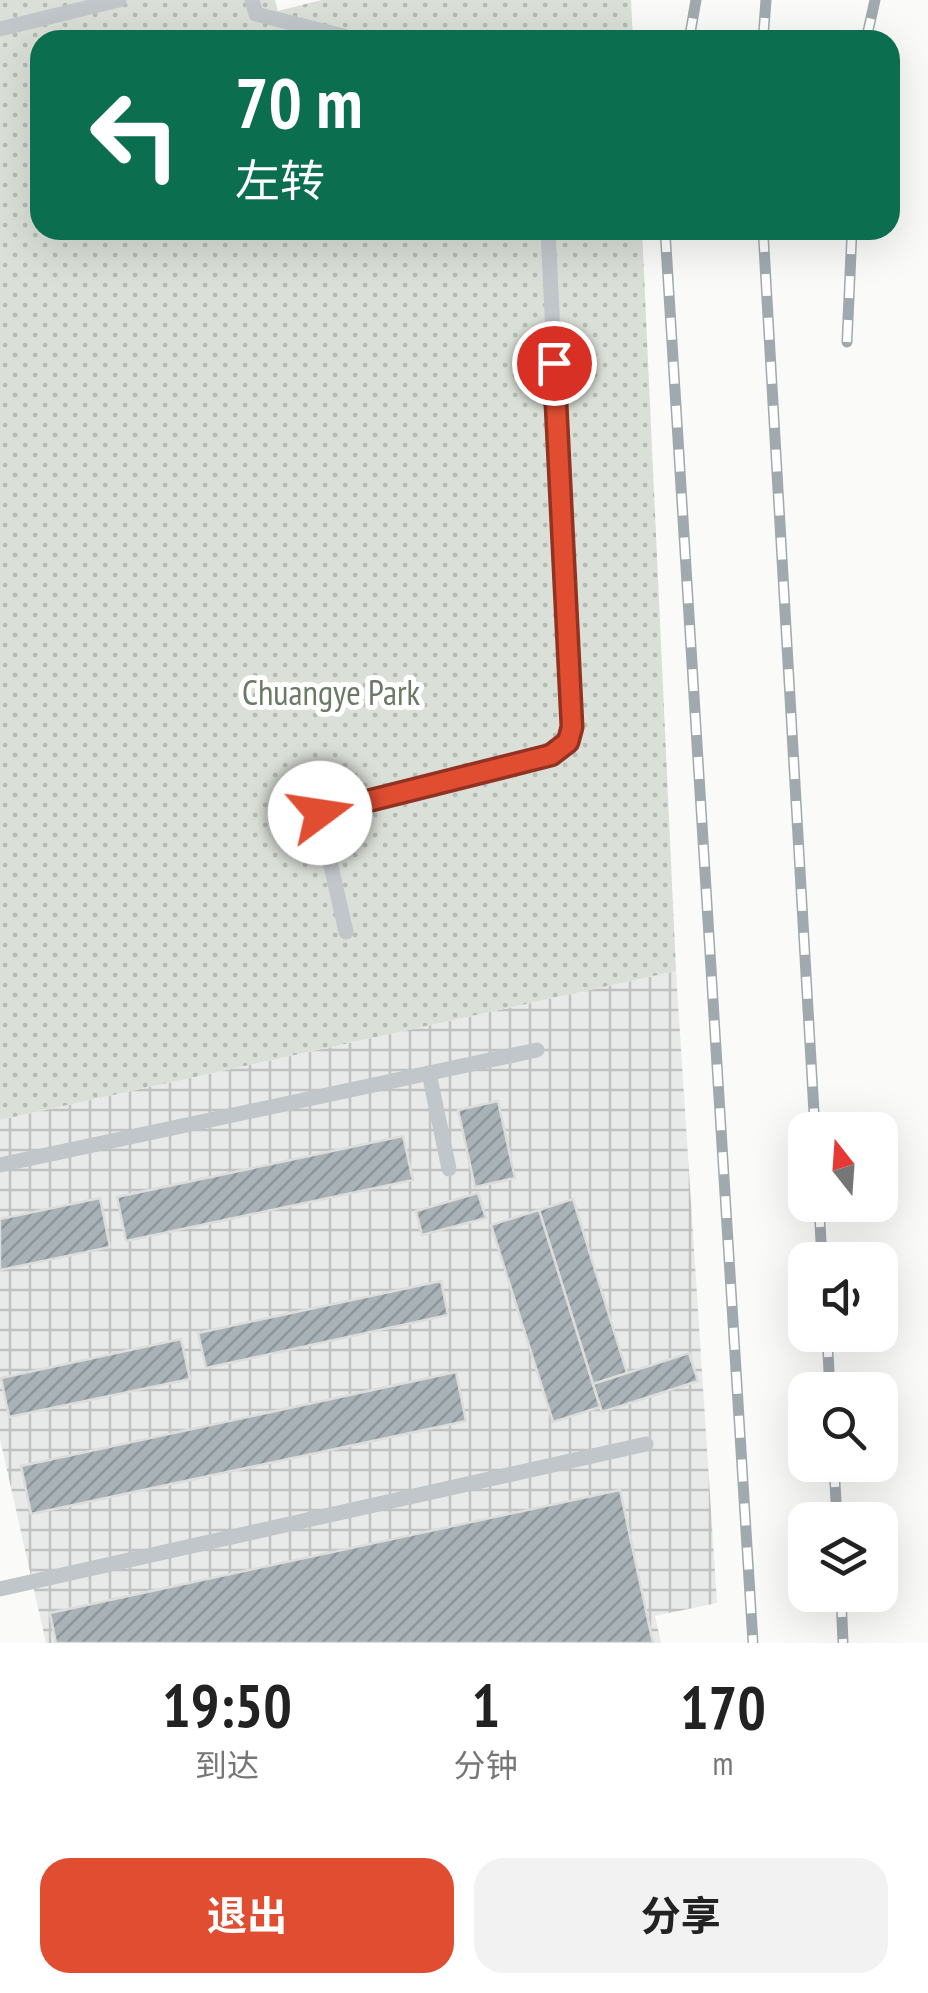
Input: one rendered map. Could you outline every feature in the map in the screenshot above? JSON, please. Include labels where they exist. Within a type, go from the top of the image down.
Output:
[{"type":"lane","points":[[0,29],[119,0]]},
{"type":"lane","points":[[252,0],[256,14],[319,30]]},
{"type":"lane","points":[[346,932],[320,813],[551,755],[568,742],[572,727],[548,240]]},
{"type":"lane","points":[[0,1165],[536,1050]]},
{"type":"lane","points":[[428,1073],[449,1169]]},
{"type":"lane","points":[[0,1589],[646,1444]]},
{"type":"shaded area","points":[[676,971],[717,1603],[655,1616],[661,1643],[46,1643],[0,1439],[0,1120]]},
{"type":"green space","name":"Chuangye Park","points":[[0,0],[275,0],[278,11],[321,0],[631,0],[632,30],[30,30],[30,240],[642,240],[676,971],[0,1120]]},
{"type":"building","points":[[498,1101],[515,1178],[475,1187],[458,1110]]},
{"type":"building","points":[[403,1136],[413,1180],[126,1241],[117,1197]]},
{"type":"building","points":[[478,1193],[486,1218],[422,1235],[416,1211]]},
{"type":"building","points":[[100,1198],[110,1247],[0,1270],[0,1219]]},
{"type":"building","points":[[573,1199],[627,1373],[593,1384],[539,1210]]},
{"type":"building","points":[[539,1210],[600,1407],[553,1422],[491,1225]]},
{"type":"building","points":[[441,1281],[448,1315],[206,1368],[198,1333]]},
{"type":"building","points":[[181,1339],[190,1379],[9,1417],[1,1378]]},
{"type":"building","points":[[689,1353],[698,1381],[602,1412],[593,1384]]},
{"type":"building","points":[[456,1372],[466,1421],[31,1514],[21,1466]]},
{"type":"building","points":[[620,1490],[653,1643],[56,1643],[50,1613]]},
{"type":"railway","points":[[691,30],[696,0]]},
{"type":"railway","points":[[764,30],[766,0]]},
{"type":"railway","points":[[868,30],[875,0]]},
{"type":"railway","points":[[666,240],[753,1643]]},
{"type":"railway","points":[[764,240],[814,1112]]},
{"type":"railway","points":[[847,342],[852,240]]},
{"type":"railway","points":[[820,1222],[821,1242]]},
{"type":"railway","points":[[828,1352],[829,1372]]},
{"type":"railway","points":[[835,1482],[836,1502]]},
{"type":"railway","points":[[842,1612],[843,1643]]},
{"type":"route","points":[[320,813],[551,755],[568,742],[572,727],[554,363]]}]
